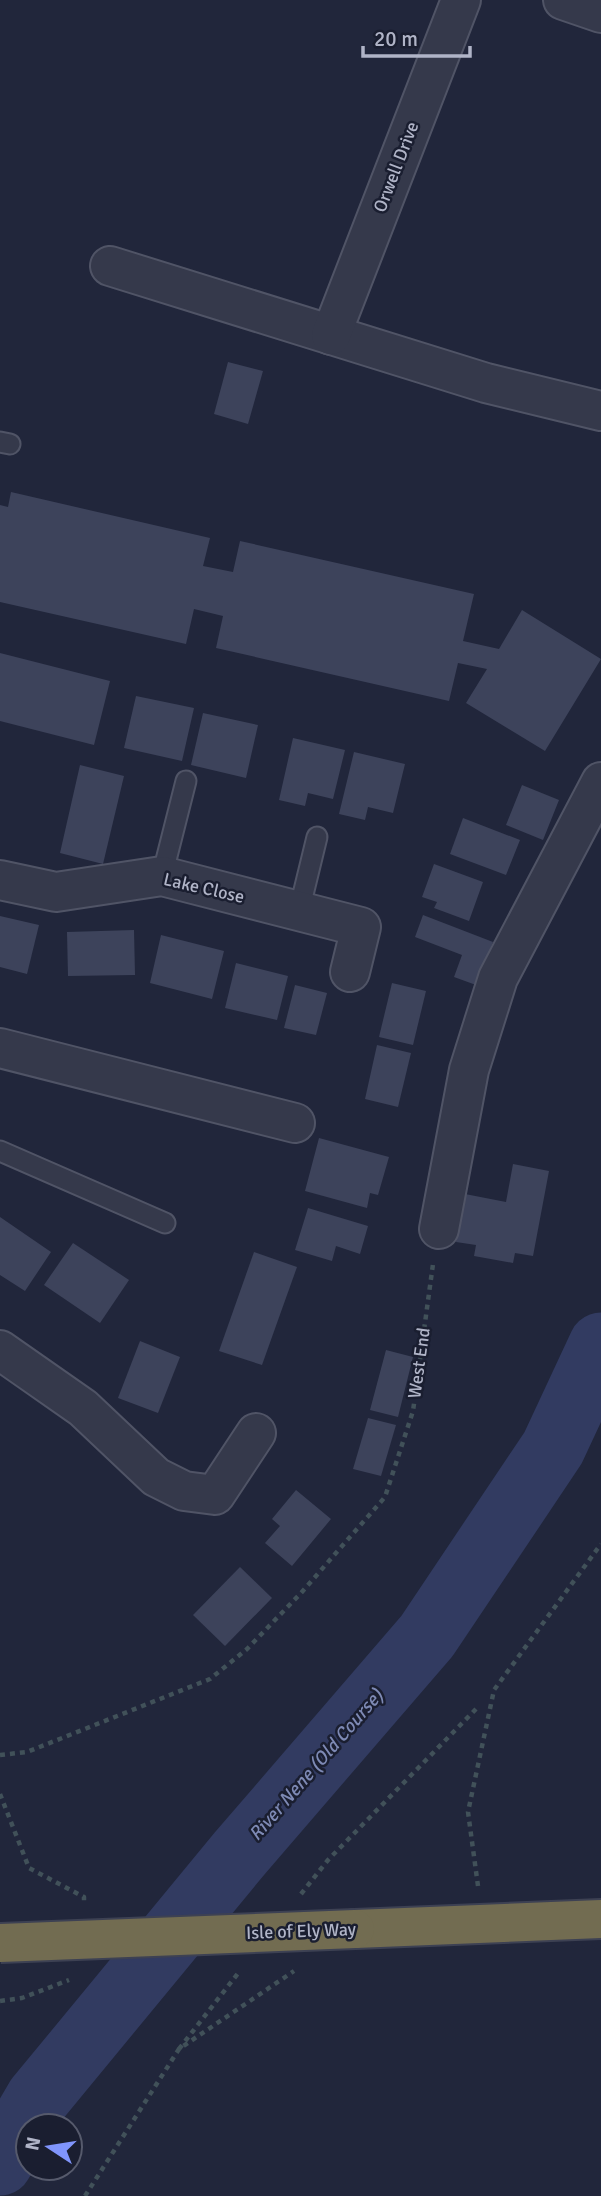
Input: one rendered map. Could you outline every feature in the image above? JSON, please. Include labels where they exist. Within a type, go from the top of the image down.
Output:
[{"type":"highway","name":"Isle of Ely Way","points":[[0,1943],[601,1919]]},
{"type":"street","name":"Orwell Drive","points":[[331,335],[461,0]]},
{"type":"street","points":[[563,0],[601,13]]},
{"type":"street","points":[[110,266],[486,383],[601,411]]},
{"type":"street","points":[[439,1228],[469,1070],[498,978],[601,782]]},
{"type":"street","name":"Lake Close","points":[[0,880],[56,892],[162,876],[361,927],[350,972]]},
{"type":"street","points":[[0,1048],[295,1123]]},
{"type":"street","points":[[0,1350],[83,1408],[156,1477],[184,1491],[215,1495],[256,1433]]},
{"type":"lane","points":[[162,876],[186,781]]},
{"type":"lane","points":[[299,911],[317,837]]},
{"type":"lane","points":[[0,1151],[164,1223]]},
{"type":"path","name":"West End","points":[[0,1755],[27,1752],[211,1679],[256,1640],[301,1593],[384,1497],[413,1411],[439,1228]]},
{"type":"path","points":[[483,1924],[468,1812],[494,1690],[601,1544]]},
{"type":"path","points":[[294,1902],[327,1860],[476,1709]]},
{"type":"path","points":[[0,1794],[29,1868],[85,1897]]},
{"type":"path","points":[[85,2196],[179,2049],[245,1965]]},
{"type":"path","points":[[179,2049],[300,1966]]},
{"type":"path","points":[[0,2001],[22,1998],[79,1976]]},
{"type":"building","points":[[228,362],[263,371],[248,424],[214,414]]},
{"type":"building","points":[[11,492],[210,538],[203,566],[233,572],[240,541],[474,594],[463,641],[499,649],[522,610],[601,659],[545,751],[466,703],[487,669],[458,663],[449,701],[216,648],[223,616],[194,609],[186,644],[0,602],[0,505],[8,507]]},
{"type":"building","points":[[0,653],[110,681],[94,745],[0,721]]},
{"type":"building","points":[[136,696],[194,708],[182,761],[124,748]]},
{"type":"building","points":[[203,713],[258,725],[246,778],[191,765]]},
{"type":"building","points":[[293,738],[345,750],[333,799],[308,793],[305,806],[279,800]]},
{"type":"building","points":[[354,752],[405,764],[393,813],[368,807],[365,820],[339,814]]},
{"type":"building","points":[[80,765],[124,776],[103,864],[60,853]]},
{"type":"building","points":[[522,785],[559,800],[543,840],[506,825]]},
{"type":"building","points":[[463,818],[520,840],[506,875],[450,854]]},
{"type":"building","points":[[434,864],[483,882],[469,921],[434,908],[437,902],[422,897]]},
{"type":"building","points":[[423,915],[493,942],[476,985],[454,977],[462,955],[415,937]]},
{"type":"building","points":[[0,916],[39,925],[27,974],[0,967]]},
{"type":"building","points":[[134,930],[135,975],[68,976],[67,932]]},
{"type":"building","points":[[161,935],[224,951],[212,999],[150,983]]},
{"type":"building","points":[[236,963],[288,976],[277,1020],[225,1008]]},
{"type":"building","points":[[392,983],[426,991],[413,1045],[379,1037]]},
{"type":"building","points":[[295,985],[327,993],[316,1035],[284,1028]]},
{"type":"building","points":[[377,1045],[411,1053],[398,1107],[365,1099]]},
{"type":"building","points":[[319,1138],[389,1157],[378,1195],[370,1193],[367,1208],[305,1191]]},
{"type":"building","points":[[513,1164],[549,1171],[533,1256],[515,1253],[513,1263],[474,1256],[476,1245],[456,1242],[465,1194],[506,1202]]},
{"type":"building","points":[[308,1208],[368,1226],[360,1254],[336,1246],[332,1261],[295,1250]]},
{"type":"building","points":[[0,1217],[51,1252],[25,1291],[0,1275]]},
{"type":"building","points":[[73,1243],[129,1280],[100,1323],[44,1285]]},
{"type":"building","points":[[254,1252],[297,1267],[262,1365],[219,1351]]},
{"type":"building","points":[[140,1341],[180,1357],[158,1413],[118,1398]]},
{"type":"building","points":[[386,1350],[413,1357],[398,1417],[370,1410]]},
{"type":"building","points":[[368,1418],[396,1425],[381,1476],[353,1469]]},
{"type":"building","points":[[296,1490],[331,1519],[292,1566],[265,1543],[280,1526],[272,1519]]},
{"type":"building","points":[[240,1567],[272,1598],[225,1646],[193,1615]]},
{"type":"waterway","name":"River Nene (Old Course)","points":[[0,2163],[38,2098],[240,1853],[427,1636],[553,1448],[601,1345]]}]
